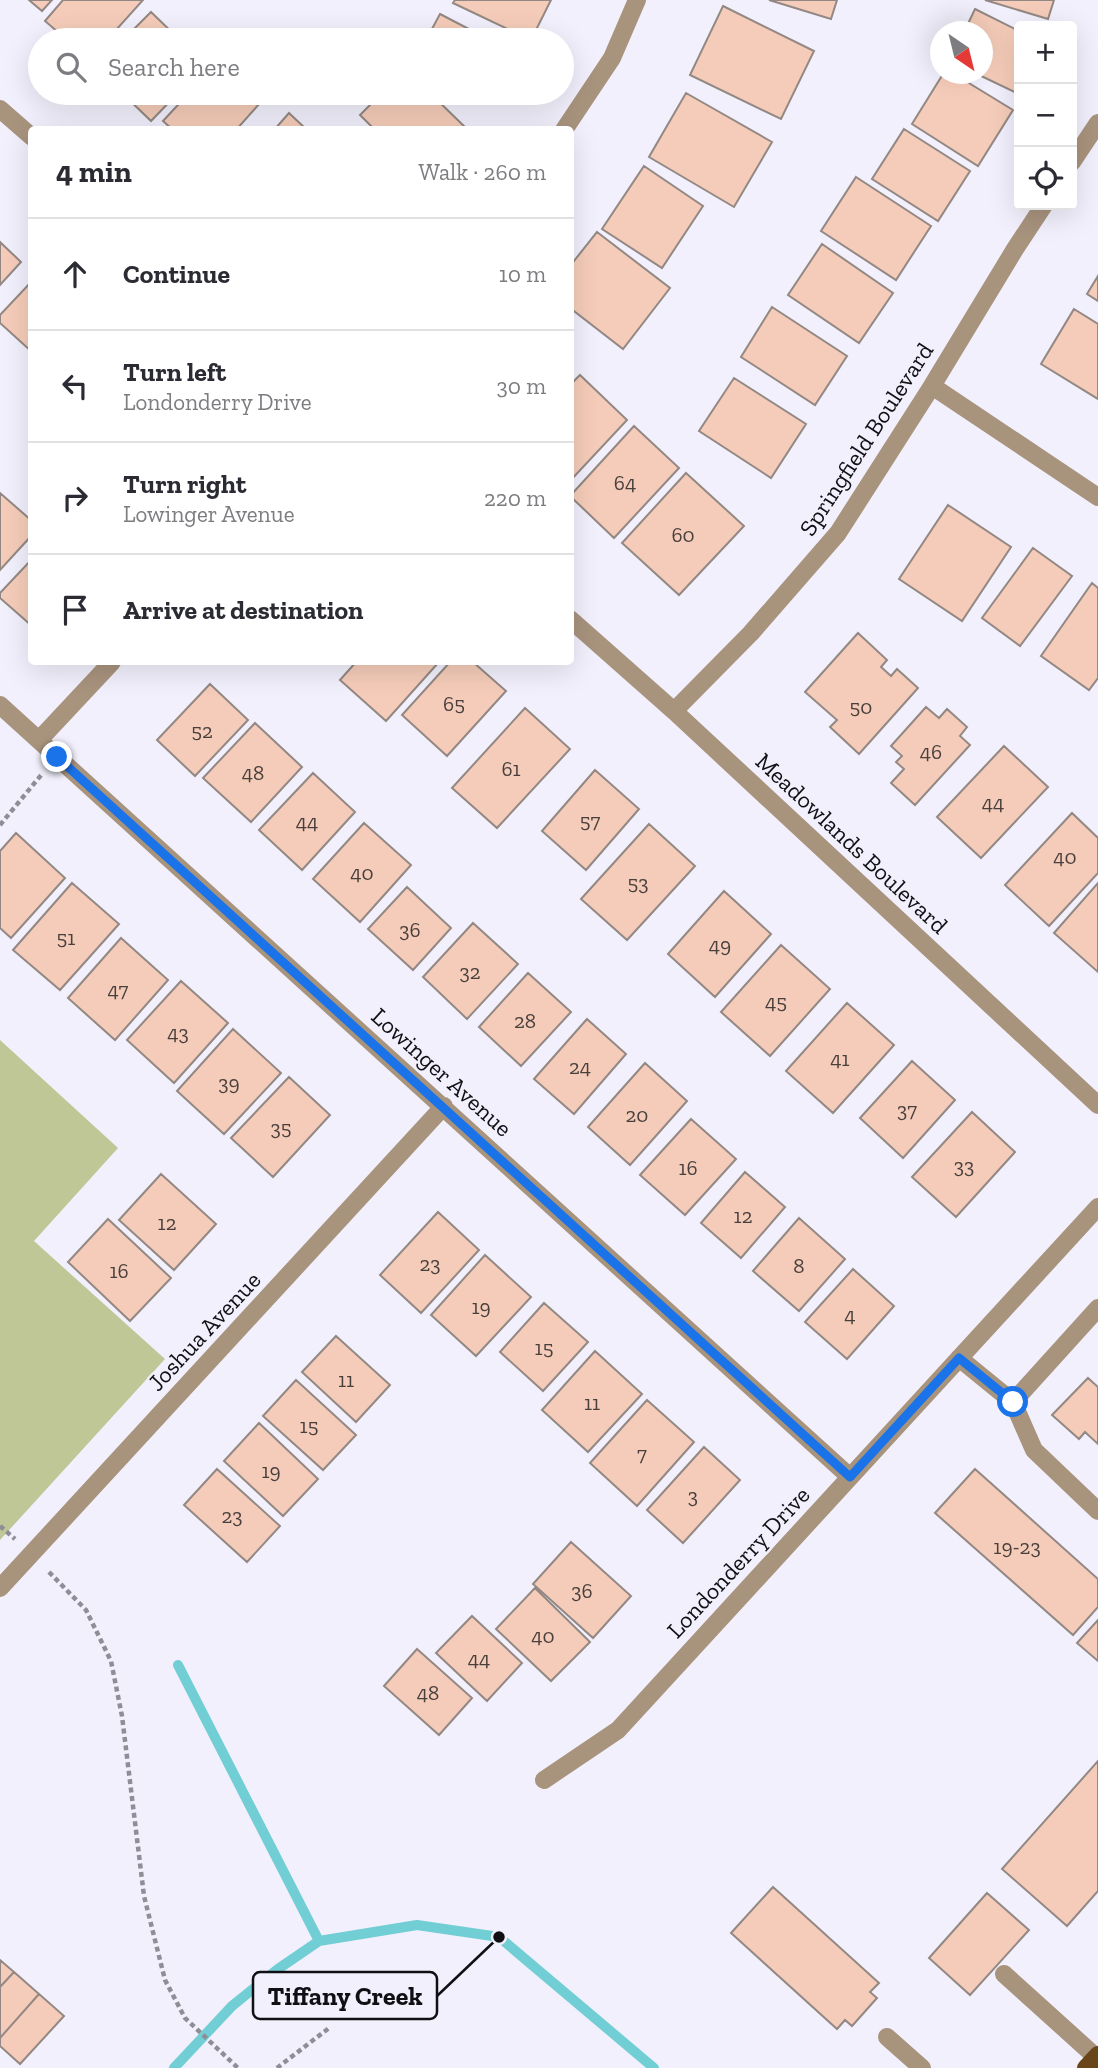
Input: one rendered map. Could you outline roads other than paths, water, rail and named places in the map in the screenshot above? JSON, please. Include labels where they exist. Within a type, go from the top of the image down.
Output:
[{"type":"street","points":[[567,126],[612,58],[637,0]]},
{"type":"street","points":[[0,109],[28,134]]},
{"type":"street","points":[[1077,154],[1098,123]]},
{"type":"street","name":"Springfield Boulevard","points":[[674,710],[751,633],[838,533],[932,386],[1014,248],[1041,210]]},
{"type":"street","points":[[932,386],[1098,497]]},
{"type":"street","name":"Meadowlands Boulevard","points":[[574,622],[674,710],[1098,1105]]},
{"type":"street","points":[[39,740],[109,665]]},
{"type":"street","name":"Lowinger Avenue","points":[[0,705],[850,1477]]},
{"type":"street","name":"Joshua Avenue","points":[[0,1588],[444,1107]]},
{"type":"street","name":"Londonderry Drive","points":[[544,1780],[618,1730],[1098,1207]]},
{"type":"street","points":[[1013,1402],[1098,1308]]},
{"type":"street","points":[[959,1358],[1013,1402],[1034,1450],[1098,1511]]},
{"type":"street","points":[[1004,1974],[1093,2060]]},
{"type":"street","points":[[887,2037],[922,2068]]},
{"type":"waterway","points":[[178,1665],[319,1941]]},
{"type":"waterway","points":[[174,2068],[232,2006],[278,1969],[319,1941],[417,1925],[499,1937],[654,2068]]},
{"type":"place","name":"Tiffany Creek","points":[[499,1937]]}]
